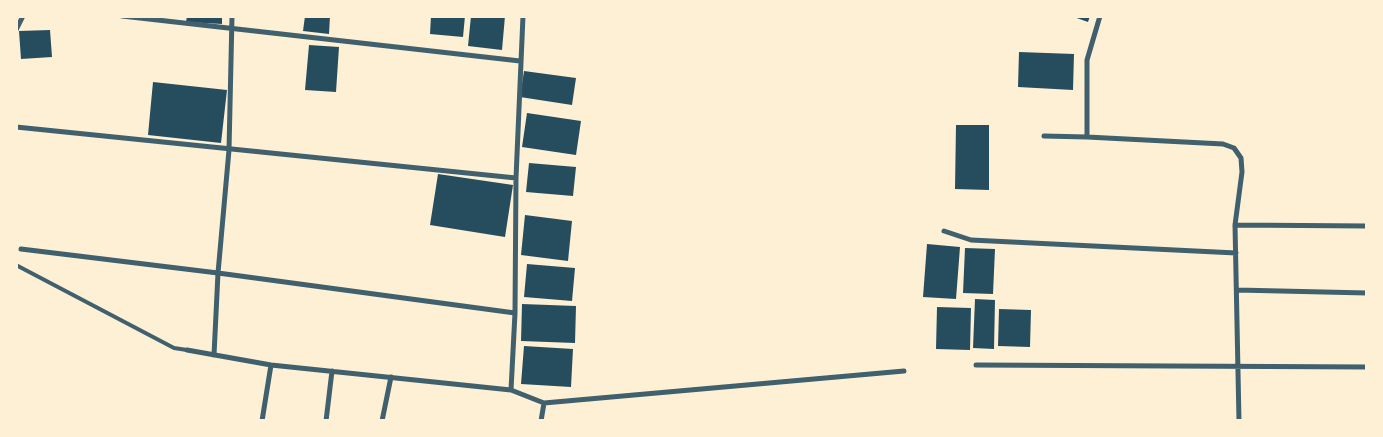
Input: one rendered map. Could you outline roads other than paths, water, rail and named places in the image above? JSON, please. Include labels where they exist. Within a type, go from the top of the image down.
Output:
[{"type":"street","points":[[16,30],[23,16]]},
{"type":"street","points":[[122,16],[520,61]]},
{"type":"street","points":[[214,355],[218,273],[229,150],[232,16]]},
{"type":"street","points":[[511,390],[515,313],[516,178],[522,16]]},
{"type":"street","points":[[1087,137],[1086,60],[1100,16]]},
{"type":"street","points":[[16,127],[516,178]]},
{"type":"street","points":[[1044,136],[1223,144],[1234,148],[1241,158],[1242,172],[1235,225],[1239,421]]},
{"type":"street","points":[[1235,225],[1367,226]]},
{"type":"street","points":[[944,231],[971,240],[1236,254]]},
{"type":"street","points":[[21,249],[218,273],[515,313]]},
{"type":"street","points":[[1236,290],[1367,293]]},
{"type":"street","points":[[187,350],[271,365],[511,390],[544,403],[904,371]]},
{"type":"street","points":[[262,421],[271,365]]},
{"type":"street","points":[[976,365],[1367,367]]},
{"type":"street","points":[[326,421],[332,371]]},
{"type":"street","points":[[382,421],[391,377]]},
{"type":"street","points":[[542,421],[544,403]]},
{"type":"lane","points":[[16,265],[174,348],[187,350]]}]
